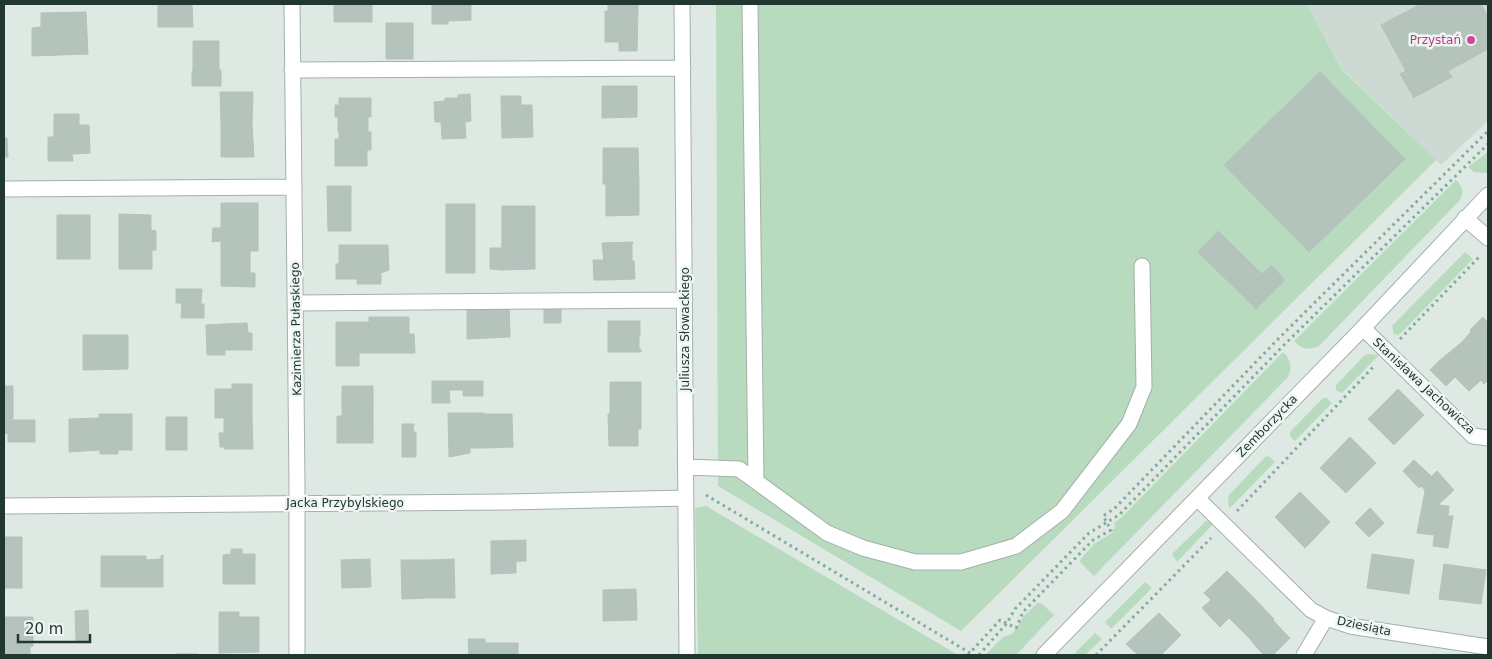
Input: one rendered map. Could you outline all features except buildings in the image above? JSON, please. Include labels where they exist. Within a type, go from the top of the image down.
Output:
[{"type":"street","name":"Kazimierza Pułaskiego","points":[[292,4],[296,303],[297,655]]},
{"type":"street","name":"Juliusza Słowackiego","points":[[682,4],[687,655]]},
{"type":"street","points":[[750,4],[756,481]]},
{"type":"street","points":[[292,70],[683,68]]},
{"type":"street","points":[[4,189],[294,187]]},
{"type":"street","name":"Zemborzycka","points":[[1044,655],[1363,328],[1488,195]]},
{"type":"street","points":[[1466,218],[1488,238]]},
{"type":"street","points":[[686,467],[739,469],[827,534],[864,548],[915,562],[961,562],[1016,546],[1062,511],[1128,424],[1144,387],[1142,266]]},
{"type":"street","points":[[296,303],[685,300]]},
{"type":"street","name":"Stanisława Jachowicza","points":[[1363,328],[1473,436],[1488,438]]},
{"type":"street","name":"Jacka Przybylskiego","points":[[4,506],[686,498]]},
{"type":"street","name":"Dziesiąta","points":[[1197,498],[1311,610],[1326,618],[1350,626],[1488,647]]},
{"type":"street","points":[[1304,655],[1326,618]]},
{"type":"path","points":[[968,655],[1000,620],[1016,628],[1024,612],[1092,540],[1111,530],[1103,516],[1115,508],[1281,336],[1488,131]]},
{"type":"path","points":[[979,655],[1007,623],[1015,608],[1089,533],[1119,515],[1285,344],[1488,144]]},
{"type":"path","points":[[1483,149],[1488,148]]},
{"type":"path","points":[[1235,513],[1482,254]]},
{"type":"path","points":[[1096,655],[1212,536]]},
{"type":"shaded area","points":[[1307,4],[1488,4],[1488,121],[1441,165],[1342,69]]},
{"type":"green space","points":[[716,4],[1307,4],[1342,70],[1436,160],[961,631],[718,486]]},
{"type":"green space","points":[[1488,152],[1488,171],[1486,173],[1474,172],[1468,167]]},
{"type":"green space","points":[[1456,180],[1462,189],[1460,200],[1320,345],[1307,349],[1294,341]]},
{"type":"green space","points":[[1465,252],[1473,259],[1401,333],[1398,335],[1394,334],[1392,326]]},
{"type":"green space","points":[[1283,352],[1290,364],[1287,378],[1094,576],[1080,560],[1094,544],[1112,533],[1115,527],[1114,523]]},
{"type":"green space","points":[[1365,355],[1379,355],[1342,393],[1336,390],[1336,385]]},
{"type":"green space","points":[[1323,398],[1327,398],[1332,403],[1295,441],[1290,436],[1290,432]]},
{"type":"green space","points":[[1266,456],[1275,462],[1229,509],[1228,498],[1230,494]]},
{"type":"green space","points":[[706,506],[958,655],[698,655],[695,508]]},
{"type":"green space","points":[[1206,521],[1216,521],[1177,562],[1172,554]]},
{"type":"green space","points":[[1145,582],[1152,588],[1111,629],[1105,622]]},
{"type":"green space","points":[[1037,603],[1041,603],[1054,615],[1016,655],[985,655],[1003,637],[1012,634],[1024,616]]},
{"type":"green space","points":[[1095,633],[1102,639],[1085,655],[1075,653]]},
{"type":"place","name":"Przystań","points":[[1471,40]]}]
